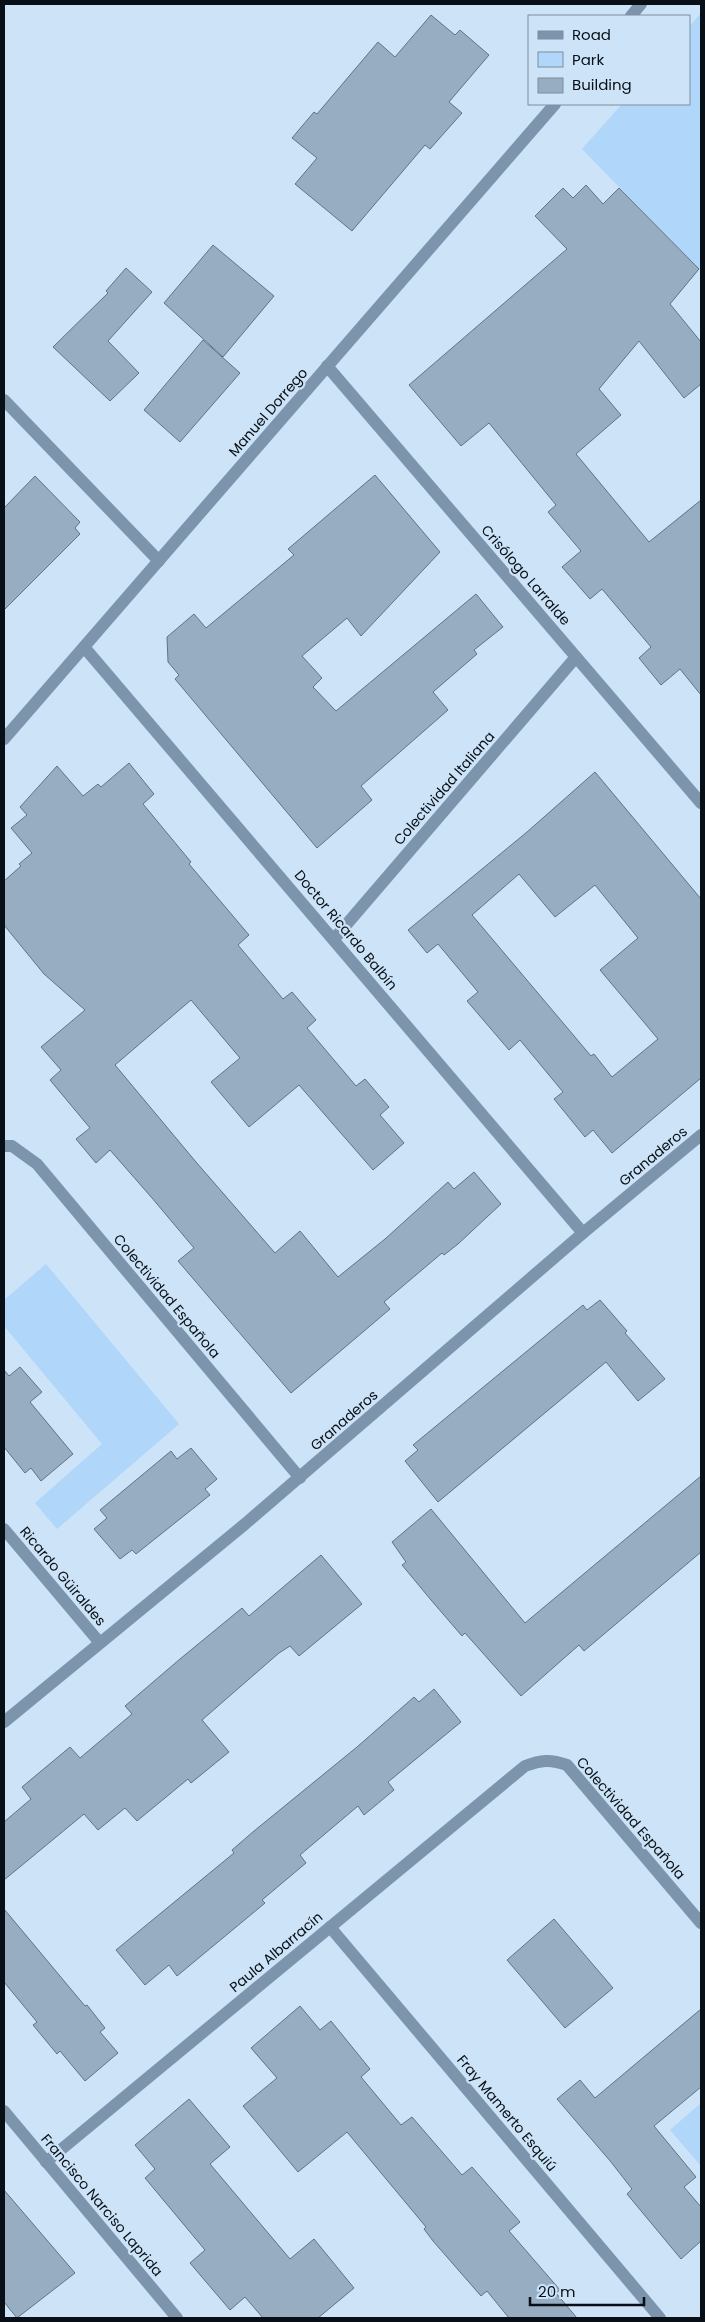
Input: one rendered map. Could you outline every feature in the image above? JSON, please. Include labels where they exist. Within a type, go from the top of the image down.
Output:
[{"type":"street","points":[[631,15],[641,4]]},
{"type":"street","name":"Manuel Dorrego","points":[[4,739],[554,105]]},
{"type":"street","name":"Crisólogo Larralde","points":[[327,366],[701,803]]},
{"type":"street","points":[[4,400],[159,561]]},
{"type":"street","name":"Doctor Ricardo Balbín","points":[[84,647],[584,1233]]},
{"type":"street","name":"Colectividad Italiana","points":[[334,939],[576,657]]},
{"type":"street","name":"Granaderos","points":[[4,1722],[300,1478],[584,1233],[701,1136]]},
{"type":"street","name":"Colectividad Española","points":[[4,1146],[12,1146],[37,1164],[300,1478]]},
{"type":"street","name":"Ricardo Güiraldes","points":[[4,1529],[100,1643]]},
{"type":"street","name":"Colectividad Española","points":[[525,1766],[541,1760],[552,1760],[567,1765],[701,1922]]},
{"type":"street","name":"Paula Albarracín","points":[[46,2162],[525,1766]]},
{"type":"street","name":"Fray Mamerto Esquiú","points":[[330,1926],[660,2318]]},
{"type":"street","name":"Francisco Narciso Laprida","points":[[4,2111],[177,2318]]},
{"type":"green space","points":[[701,13],[701,268],[699,269],[582,149],[621,105],[690,105],[690,26]]},
{"type":"green space","points":[[46,1264],[179,1424],[57,1529],[35,1503],[102,1444],[4,1326],[4,1300]]},
{"type":"green space","points":[[701,2103],[701,2166],[670,2130]]},
{"type":"building","points":[[431,15],[455,35],[460,30],[489,55],[449,102],[462,113],[430,149],[425,145],[352,231],[295,184],[317,158],[292,138],[314,112],[317,114],[378,42],[395,57]]},
{"type":"building","points":[[586,185],[603,204],[619,188],[699,269],[670,304],[701,342],[701,384],[684,398],[639,341],[599,389],[621,415],[576,454],[649,542],[701,500],[701,695],[680,669],[661,685],[639,658],[651,647],[602,589],[590,599],[562,567],[581,551],[548,512],[556,505],[489,423],[461,446],[409,385],[567,249],[535,216],[563,188],[573,198]]},
{"type":"building","points":[[213,245],[274,296],[223,357],[164,303]]},
{"type":"building","points":[[126,268],[152,292],[108,341],[139,373],[110,401],[53,347],[108,293],[106,291]]},
{"type":"building","points":[[203,340],[240,373],[180,442],[144,410]]},
{"type":"building","points":[[375,475],[440,552],[361,636],[347,618],[302,656],[322,678],[313,687],[336,711],[476,594],[503,627],[474,650],[477,654],[433,692],[448,710],[361,786],[372,800],[317,848],[175,679],[179,675],[168,662],[167,637],[194,614],[206,628],[294,555],[288,549]]},
{"type":"building","points":[[35,476],[80,522],[75,528],[80,534],[4,610],[4,508]]},
{"type":"building","points":[[129,763],[154,794],[143,804],[191,862],[189,864],[249,935],[238,945],[283,999],[292,992],[316,1020],[307,1028],[356,1086],[365,1079],[389,1107],[380,1115],[404,1143],[373,1170],[299,1085],[249,1127],[211,1082],[240,1058],[191,1000],[115,1065],[196,1162],[275,1253],[300,1231],[338,1277],[385,1239],[448,1182],[454,1189],[474,1172],[501,1204],[458,1244],[444,1255],[442,1253],[384,1302],[390,1309],[291,1393],[178,1261],[194,1248],[152,1198],[110,1150],[96,1163],[76,1139],[90,1128],[50,1080],[61,1070],[41,1047],[85,1010],[44,974],[4,925],[4,881],[32,853],[11,828],[27,815],[20,807],[57,766],[83,796],[98,784],[101,787]]},
{"type":"building","points":[[595,772],[701,899],[701,1078],[612,1153],[593,1130],[585,1137],[554,1099],[563,1092],[520,1040],[509,1050],[467,1001],[478,992],[438,944],[427,953],[408,930],[527,832]],"holes":[[[519,874],[555,917],[595,885],[638,938],[600,970],[658,1039],[612,1077],[594,1054],[591,1056],[472,915]]]},
{"type":"building","points":[[600,1300],[627,1331],[625,1333],[665,1379],[638,1401],[606,1362],[438,1502],[405,1461],[418,1450],[413,1445],[583,1305],[587,1310]]},
{"type":"building","points":[[20,1367],[42,1392],[30,1402],[73,1454],[41,1481],[31,1468],[25,1473],[4,1447],[4,1370],[9,1376]]},
{"type":"building","points":[[191,1448],[217,1479],[205,1489],[210,1495],[136,1554],[132,1550],[120,1559],[94,1529],[107,1518],[100,1510],[171,1451],[177,1459]]},
{"type":"building","points":[[701,1476],[701,1552],[584,1651],[579,1645],[521,1696],[465,1633],[462,1636],[431,1600],[402,1565],[406,1562],[392,1542],[431,1509],[525,1623]]},
{"type":"building","points":[[321,1555],[362,1604],[299,1656],[290,1646],[279,1653],[202,1720],[229,1752],[191,1783],[188,1779],[137,1821],[125,1808],[98,1830],[84,1814],[4,1880],[4,1822],[31,1799],[22,1787],[70,1747],[80,1758],[132,1714],[125,1706],[180,1659],[242,1608],[249,1616]]},
{"type":"building","points":[[434,1689],[461,1722],[388,1782],[394,1790],[364,1815],[358,1806],[300,1855],[306,1863],[262,1900],[265,1903],[177,1976],[169,1965],[145,1985],[116,1950],[234,1853],[232,1850],[357,1747],[414,1697],[419,1702]]},
{"type":"building","points":[[4,1909],[85,2006],[87,2005],[105,2028],[100,2032],[118,2053],[85,2081],[60,2051],[57,2054],[33,2025],[37,2022],[4,1982]]},
{"type":"building","points":[[554,1919],[613,1988],[565,2028],[507,1960]]},
{"type":"building","points":[[300,2006],[320,2030],[331,2021],[370,2069],[361,2077],[401,2125],[412,2117],[462,2175],[472,2167],[520,2222],[509,2231],[560,2290],[556,2293],[577,2318],[509,2318],[487,2291],[481,2296],[433,2241],[424,2229],[426,2227],[347,2132],[298,2172],[243,2106],[277,2078],[251,2048]]},
{"type":"building","points":[[701,2009],[701,2087],[654,2126],[696,2177],[684,2187],[701,2207],[701,2241],[681,2259],[627,2194],[632,2189],[557,2099],[580,2080],[595,2098]]},
{"type":"building","points":[[189,2099],[230,2147],[210,2164],[290,2259],[314,2239],[354,2288],[318,2318],[263,2318],[245,2297],[230,2310],[190,2263],[205,2250],[145,2178],[155,2169],[135,2145]]},
{"type":"building","points":[[4,2190],[75,2273],[17,2318],[4,2302]]}]
